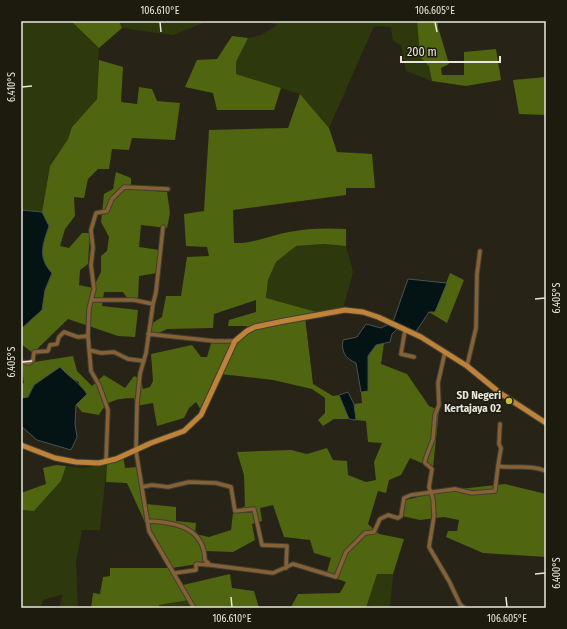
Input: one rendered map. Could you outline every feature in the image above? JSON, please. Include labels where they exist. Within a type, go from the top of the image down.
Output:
[{"type":"street","points":[[106,461],[108,410],[99,385],[91,371],[88,336],[89,309],[92,300],[94,280],[91,265],[93,248],[91,230],[96,213],[107,211],[112,199],[124,187],[168,189]]},
{"type":"street","points":[[163,228],[156,292],[144,361],[140,374],[137,404],[136,451],[147,521],[151,535],[175,573],[194,608]]},
{"type":"street","points":[[466,366],[476,328],[477,274],[480,251]]},
{"type":"street","points":[[92,300],[134,300],[153,304]]},
{"type":"street","points":[[21,445],[47,455],[76,462],[106,461],[136,451],[151,443],[184,431],[194,424],[208,402],[234,341],[255,327],[345,310],[363,312],[378,317],[405,330],[466,366],[500,393],[546,423]]},
{"type":"street","points":[[405,330],[401,354],[414,357]]},
{"type":"street","points":[[21,362],[29,363],[33,360],[34,352],[48,351],[50,345],[57,344],[59,337],[64,332],[78,337],[88,336]]},
{"type":"street","points":[[148,334],[214,341],[234,341]]},
{"type":"street","points":[[89,350],[101,353],[114,352],[128,359],[144,361]]},
{"type":"street","points":[[444,352],[438,383],[439,405],[435,414],[434,439],[425,460],[425,463],[432,469],[429,487],[433,499],[434,516],[429,547],[449,581],[460,604],[464,608]]},
{"type":"street","points":[[175,573],[196,570],[196,564],[273,573],[293,564],[336,576],[346,552],[365,533],[374,532],[380,519],[388,515],[398,518],[401,516],[404,498],[411,495],[455,489],[472,493],[495,491],[501,448],[500,424]]},
{"type":"street","points":[[498,466],[512,469],[527,466],[546,471]]},
{"type":"street","points":[[142,487],[152,485],[168,487],[189,482],[216,483],[231,487],[235,511],[254,509],[262,545],[287,546],[286,568]]},
{"type":"street","points":[[147,521],[170,522],[197,535],[205,549],[205,560],[210,565]]},
{"type":"green space","points":[[21,21],[72,22],[99,48],[97,99],[72,127],[68,139],[50,166],[42,212],[21,210]]},
{"type":"green space","points":[[63,21],[119,21],[122,28],[99,48],[72,22]]},
{"type":"green space","points":[[119,21],[208,21],[173,35],[122,28]]},
{"type":"green space","points":[[266,21],[417,21],[420,57],[429,66],[432,81],[406,71],[401,45],[393,41],[391,27],[374,26],[329,128],[300,94],[236,74],[236,62],[248,38],[261,35],[277,25]]},
{"type":"green space","points":[[417,21],[438,21],[438,27],[449,64],[441,68],[442,75],[464,75],[464,52],[496,49],[501,80],[466,86],[432,81],[429,66],[420,57]]},
{"type":"green space","points":[[232,36],[248,38],[236,62],[236,74],[281,88],[274,110],[217,110],[213,93],[185,87],[197,60],[217,59]]},
{"type":"green space","points":[[99,60],[123,67],[121,102],[137,104],[139,87],[152,89],[157,101],[180,103],[175,140],[132,138],[129,150],[112,149],[109,169],[98,169],[88,179],[84,198],[74,197],[75,216],[65,229],[60,246],[69,248],[82,233],[90,233],[88,264],[80,270],[79,285],[93,288],[101,272],[101,256],[107,251],[109,237],[101,222],[104,194],[113,189],[116,172],[131,178],[131,189],[167,192],[170,213],[167,228],[141,225],[139,247],[160,250],[157,273],[139,276],[138,300],[128,299],[123,292],[104,292],[102,306],[138,310],[135,337],[118,336],[68,319],[33,353],[21,344],[21,329],[42,310],[45,290],[52,274],[44,262],[43,256],[43,245],[49,226],[42,212],[50,166],[68,139],[72,127],[97,99]]},
{"type":"green space","points":[[546,77],[546,115],[519,114],[513,80]]},
{"type":"green space","points":[[300,94],[329,128],[337,152],[372,154],[375,188],[346,188],[346,195],[233,210],[234,243],[248,242],[282,233],[303,230],[325,228],[346,229],[346,246],[324,244],[296,246],[276,262],[268,280],[266,298],[320,313],[305,317],[313,384],[333,396],[339,395],[349,419],[334,419],[323,426],[318,420],[325,413],[325,398],[312,389],[273,380],[220,374],[204,415],[196,402],[189,408],[184,418],[157,426],[153,403],[136,406],[134,398],[113,401],[102,410],[99,415],[82,412],[76,405],[79,382],[68,377],[60,367],[34,385],[28,397],[21,398],[21,384],[24,383],[21,364],[73,356],[77,371],[92,386],[104,375],[125,388],[134,376],[141,379],[143,389],[150,387],[153,381],[151,354],[192,345],[201,357],[207,357],[212,340],[240,340],[246,334],[247,326],[228,326],[229,320],[256,312],[256,300],[214,314],[213,328],[167,329],[149,338],[151,324],[162,317],[166,296],[181,296],[187,257],[209,256],[207,247],[186,246],[184,214],[204,211],[209,130],[288,128]]},
{"type":"green space","points":[[324,244],[346,246],[353,272],[343,309],[320,313],[266,299],[268,280],[276,262],[296,246]]},
{"type":"green space","points":[[450,273],[464,280],[447,323],[429,312],[435,312]]},
{"type":"green space","points":[[384,343],[381,364],[407,374],[429,406],[439,410],[433,468],[410,458],[401,475],[389,480],[386,493],[378,491],[368,524],[379,534],[404,539],[393,574],[377,574],[366,608],[287,608],[291,607],[298,594],[340,593],[346,582],[326,575],[331,558],[314,553],[310,540],[284,537],[273,505],[260,508],[262,521],[252,524],[255,540],[233,552],[205,551],[204,563],[172,568],[149,531],[127,483],[106,482],[107,463],[123,455],[125,468],[138,467],[146,504],[176,507],[176,521],[196,523],[195,534],[209,537],[231,530],[233,513],[245,506],[244,475],[237,452],[291,450],[307,454],[327,448],[333,460],[347,461],[348,475],[366,482],[376,480],[374,462],[382,443],[368,442],[366,421],[356,420],[354,404],[362,403],[361,392],[368,391],[368,356],[376,345]]},
{"type":"green space","points":[[107,463],[100,530],[82,530],[76,562],[78,608],[59,608],[63,594],[43,600],[41,608],[21,608],[21,510],[34,511],[61,481],[66,466],[83,468]]},
{"type":"green space","points":[[56,465],[66,466],[61,481],[34,511],[21,510],[21,493],[46,484],[43,468]]},
{"type":"green space","points":[[505,484],[546,494],[546,557],[483,553],[446,537],[448,531],[457,531],[459,520],[444,517],[420,520],[402,516],[402,501],[442,491]]},
{"type":"green space","points":[[110,568],[172,568],[183,585],[230,574],[232,588],[254,591],[259,608],[195,608],[189,600],[159,605],[159,608],[91,608],[93,593],[100,594],[103,577],[110,576]]},
{"type":"green space","points":[[377,574],[393,574],[390,608],[366,608]]},
{"type":"green space","points":[[189,600],[195,608],[159,608],[158,605]]},
{"type":"shaded area","points":[[21,210],[42,212],[49,226],[43,245],[43,256],[47,267],[52,273],[45,290],[42,310],[21,329]]},
{"type":"shaded area","points":[[408,279],[447,283],[435,312],[429,312],[415,333],[400,326],[392,334],[390,342],[376,345],[368,356],[368,391],[361,392],[356,363],[349,359],[343,351],[343,340],[357,337],[366,324],[381,328],[393,322]]},
{"type":"shaded area","points":[[60,367],[81,386],[87,394],[76,405],[75,424],[77,437],[71,450],[37,440],[21,426],[21,398],[28,397],[34,385]]},
{"type":"shaded area","points":[[348,392],[354,404],[356,420],[349,419],[339,395]]},
{"type":"place","name":"SD Negeri Kertajaya 02","points":[[509,401]]}]
